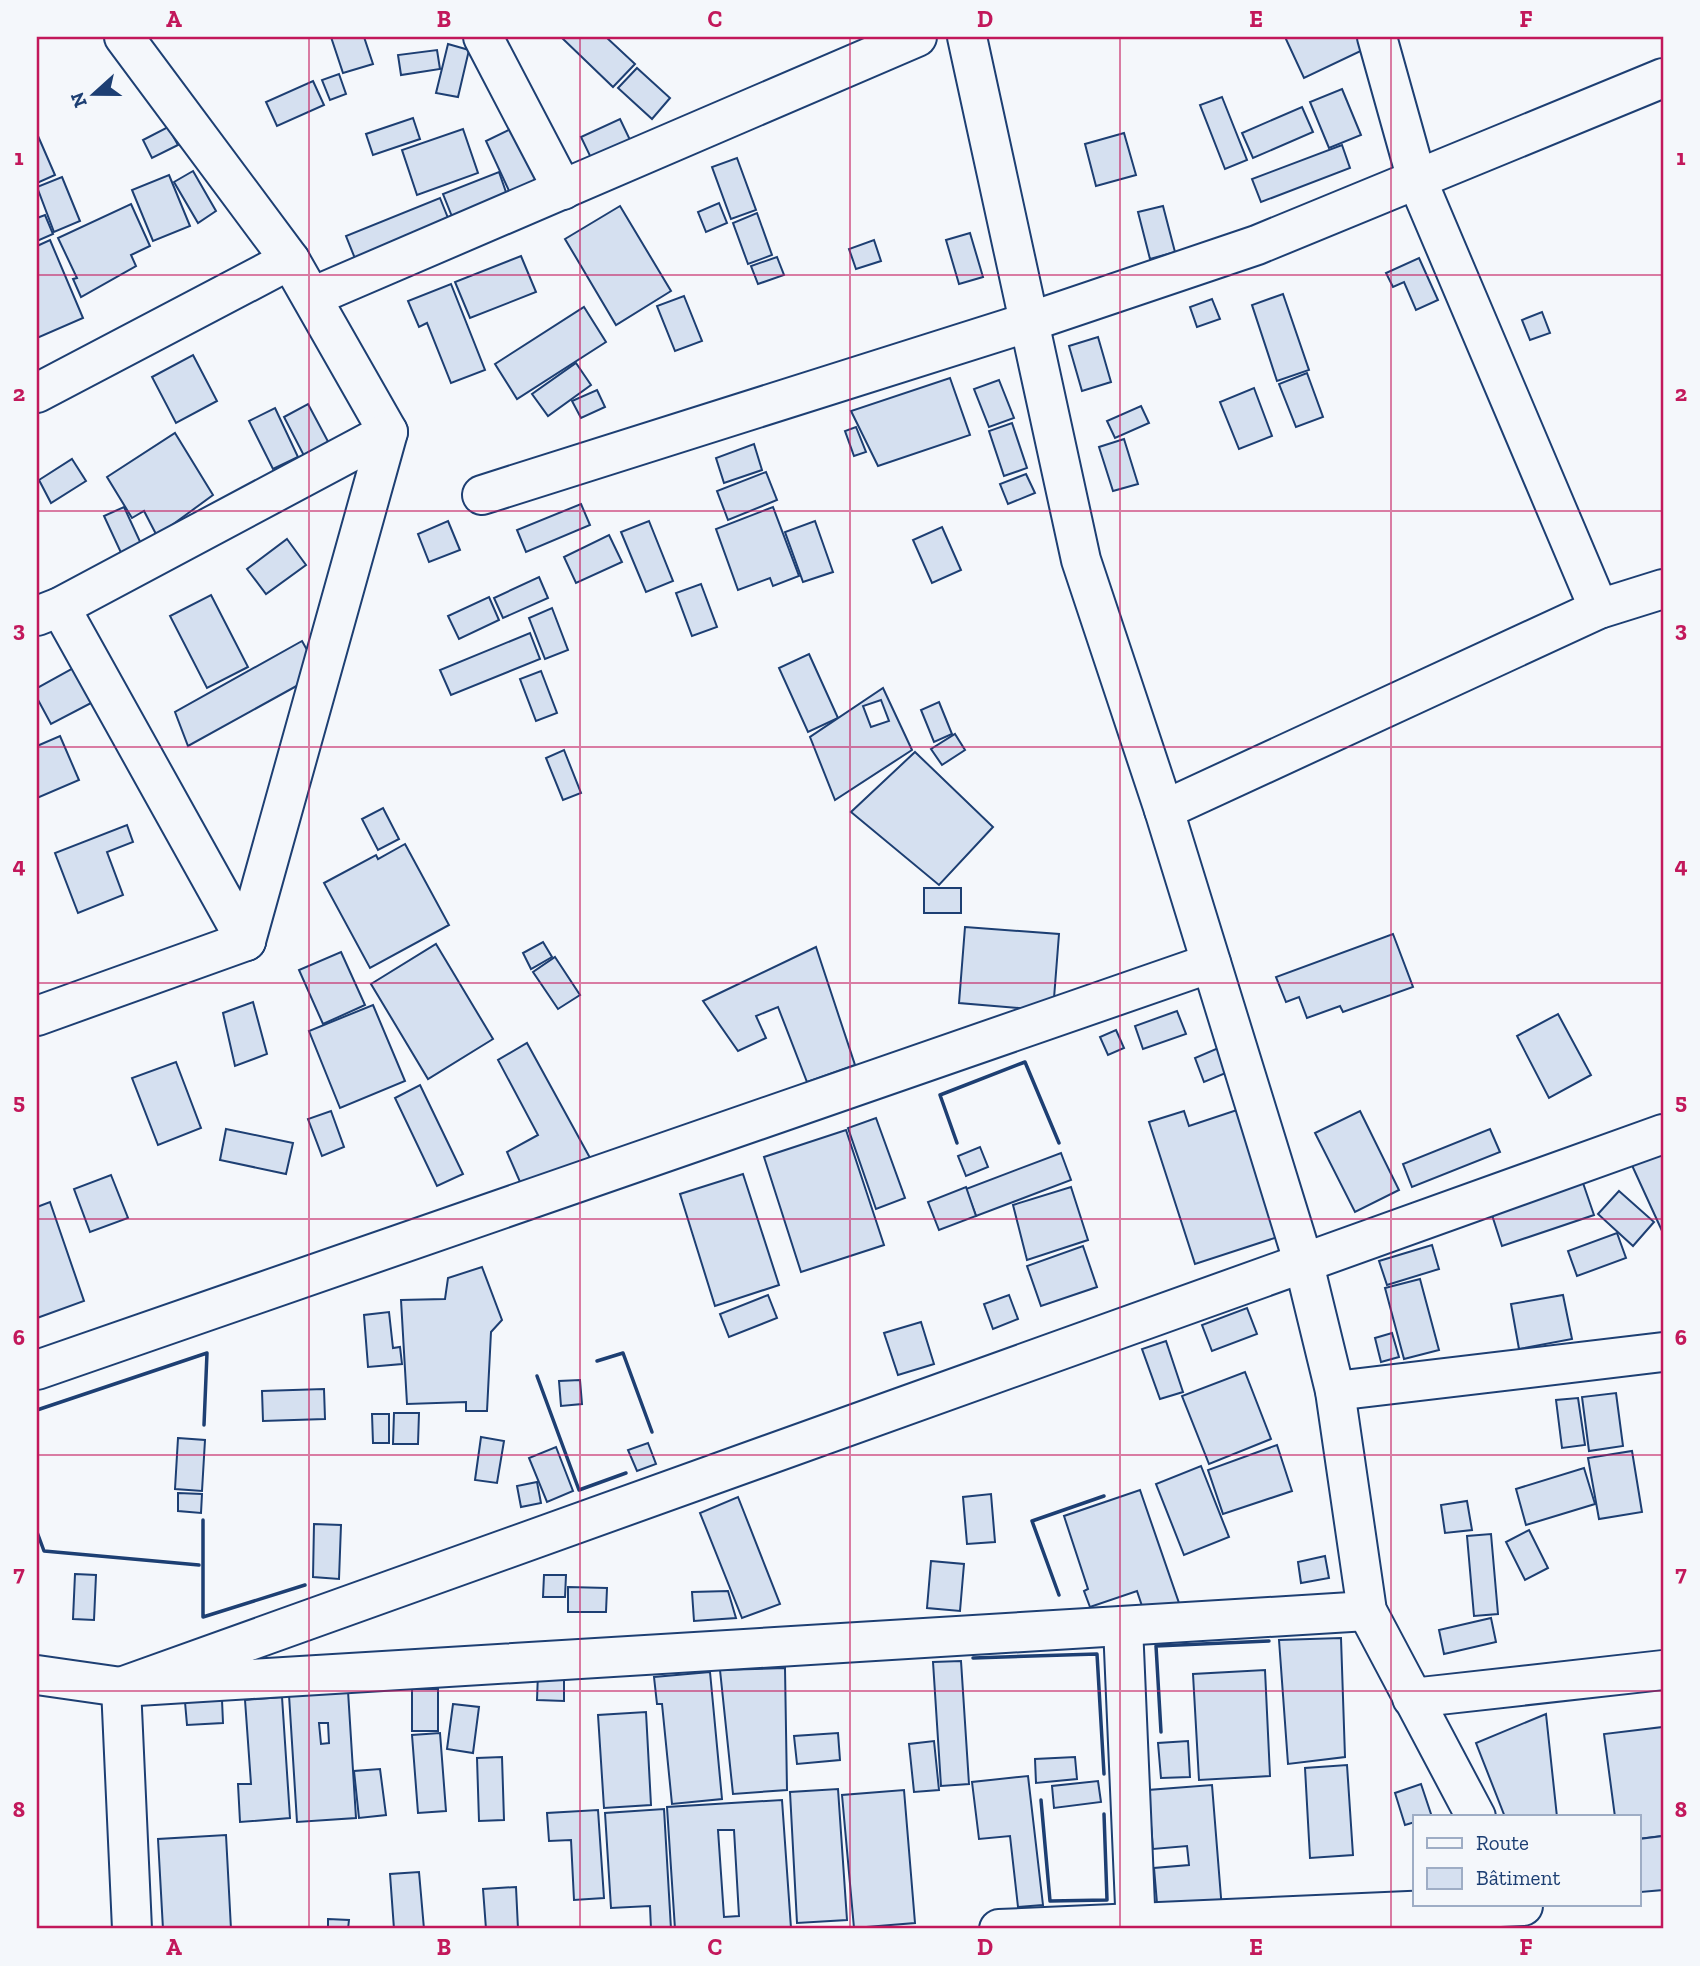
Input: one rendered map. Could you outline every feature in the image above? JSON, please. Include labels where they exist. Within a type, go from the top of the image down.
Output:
[{"type":"street","points":[[124,37],[290,260],[388,432],[246,941]]},
{"type":"street","points":[[483,37],[563,190]]},
{"type":"street","points":[[312,297],[917,37]]},
{"type":"street","points":[[967,37],[1081,560],[1164,810],[1304,1264],[1335,1391],[1367,1611],[1475,1815]]},
{"type":"street","points":[[1377,37],[1417,180],[1599,610]]},
{"type":"street","points":[[482,495],[1029,322],[1258,245],[1663,78]]},
{"type":"street","points":[[37,393],[290,260]]},
{"type":"street","points":[[246,941],[48,612],[388,432]]},
{"type":"street","points":[[1164,810],[1599,610],[1663,589]]},
{"type":"street","points":[[37,1016],[246,941]]},
{"type":"street","points":[[37,1370],[1211,963]]},
{"type":"street","points":[[121,1687],[1663,1133]]},
{"type":"street","points":[[1335,1391],[1663,1352]]},
{"type":"street","points":[[37,1675],[121,1687],[1367,1611]]},
{"type":"street","points":[[1124,1626],[1136,1925]]},
{"type":"street","points":[[1412,1698],[1663,1670]]},
{"type":"street","points":[[121,1687],[132,1929]]},
{"type":"street","points":[[999,1929],[1526,1913]]},
{"type":"building","points":[[331,37],[364,37],[373,64],[343,73]]},
{"type":"building","points":[[561,37],[606,37],[635,64],[613,87]]},
{"type":"building","points":[[1285,37],[1362,37],[1367,48],[1304,78]]},
{"type":"building","points":[[448,44],[469,50],[458,97],[436,93]]},
{"type":"building","points":[[437,50],[440,69],[401,75],[398,55]]},
{"type":"building","points":[[637,68],[670,98],[652,119],[618,88]]},
{"type":"building","points":[[339,74],[346,94],[330,100],[322,80]]},
{"type":"building","points":[[313,81],[324,105],[277,126],[266,102]]},
{"type":"building","points":[[1342,89],[1361,135],[1329,148],[1310,102]]},
{"type":"building","points":[[1222,97],[1247,160],[1225,169],[1200,105]]},
{"type":"building","points":[[1302,107],[1313,132],[1253,158],[1242,133]]},
{"type":"building","points":[[413,118],[420,139],[373,155],[366,134]]},
{"type":"building","points":[[620,119],[631,142],[592,160],[581,137]]},
{"type":"building","points":[[168,127],[178,145],[152,158],[143,140]]},
{"type":"building","points":[[513,128],[538,179],[510,193],[486,141]]},
{"type":"building","points":[[463,129],[478,173],[417,195],[402,150]]},
{"type":"building","points":[[1124,133],[1136,175],[1096,186],[1085,144]]},
{"type":"building","points":[[37,137],[55,175],[37,183]]},
{"type":"building","points":[[1342,145],[1350,168],[1261,202],[1252,179]]},
{"type":"building","points":[[737,158],[756,210],[731,219],[712,167]]},
{"type":"building","points":[[193,171],[216,211],[198,223],[174,182]]},
{"type":"building","points":[[499,172],[508,198],[453,219],[443,194]]},
{"type":"building","points":[[169,175],[190,226],[153,241],[132,190]]},
{"type":"building","points":[[62,177],[80,221],[54,232],[37,187]]},
{"type":"building","points":[[440,198],[450,223],[356,261],[346,236]]},
{"type":"building","points":[[719,203],[727,223],[706,232],[698,212]]},
{"type":"building","points":[[131,204],[150,246],[131,255],[136,266],[81,297],[73,279],[77,278],[58,238]]},
{"type":"building","points":[[620,206],[671,291],[616,325],[565,239]]},
{"type":"building","points":[[1163,206],[1175,252],[1150,259],[1138,212]]},
{"type":"building","points":[[757,213],[772,255],[748,264],[733,223]]},
{"type":"building","points":[[45,215],[53,234],[37,241],[37,218]]},
{"type":"building","points":[[970,233],[983,277],[959,284],[946,240]]},
{"type":"building","points":[[50,240],[83,318],[37,338],[37,246]]},
{"type":"building","points":[[874,240],[881,261],[856,269],[849,249]]},
{"type":"building","points":[[521,256],[536,292],[470,318],[455,282]]},
{"type":"building","points":[[777,257],[784,275],[758,284],[751,266]]},
{"type":"building","points":[[1419,258],[1438,300],[1416,310],[1404,282],[1393,287],[1386,273]]},
{"type":"building","points":[[451,284],[485,370],[451,383],[427,323],[419,327],[408,301]]},
{"type":"building","points":[[1283,294],[1309,370],[1277,381],[1252,305]]},
{"type":"building","points":[[684,296],[702,341],[675,351],[657,306]]},
{"type":"building","points":[[1212,299],[1220,319],[1197,327],[1190,307]]},
{"type":"building","points":[[584,307],[606,342],[517,399],[495,364]]},
{"type":"building","points":[[1542,312],[1550,333],[1530,340],[1522,320]]},
{"type":"building","points":[[1098,337],[1111,382],[1082,391],[1069,346]]},
{"type":"building","points":[[193,355],[217,401],[176,423],[152,377]]},
{"type":"building","points":[[576,363],[591,385],[548,416],[532,394]]},
{"type":"building","points":[[1307,373],[1323,417],[1296,427],[1279,384]]},
{"type":"building","points":[[950,378],[970,435],[878,466],[851,411]]},
{"type":"building","points":[[999,380],[1014,418],[989,427],[974,389]]},
{"type":"building","points":[[1254,388],[1272,436],[1239,449],[1220,402]]},
{"type":"building","points":[[597,390],[605,407],[581,418],[572,401]]},
{"type":"building","points":[[308,404],[340,464],[315,477],[284,417]]},
{"type":"building","points":[[1141,406],[1149,423],[1115,438],[1107,421]]},
{"type":"building","points":[[275,408],[298,457],[273,469],[249,421]]},
{"type":"building","points":[[1012,423],[1027,468],[1004,476],[989,431]]},
{"type":"building","points":[[856,427],[866,452],[854,456],[845,431]]},
{"type":"building","points":[[175,433],[213,495],[157,536],[144,511],[132,518],[107,477]]},
{"type":"building","points":[[1124,439],[1138,484],[1113,491],[1099,447]]},
{"type":"building","points":[[754,444],[762,470],[724,483],[716,458]]},
{"type":"building","points":[[72,459],[86,481],[51,503],[39,480]]},
{"type":"building","points":[[766,472],[777,500],[728,520],[717,491]]},
{"type":"building","points":[[1026,474],[1035,493],[1008,504],[1000,484]]},
{"type":"building","points":[[581,504],[590,525],[526,552],[517,530]]},
{"type":"building","points":[[124,507],[143,548],[123,557],[104,516]]},
{"type":"building","points":[[773,507],[799,576],[773,586],[770,578],[738,590],[716,529]]},
{"type":"building","points":[[448,521],[460,550],[429,562],[418,534]]},
{"type":"building","points":[[649,521],[673,581],[646,592],[621,532]]},
{"type":"building","points":[[815,521],[833,572],[803,582],[785,532]]},
{"type":"building","points":[[942,527],[961,570],[932,583],[913,540]]},
{"type":"building","points":[[609,535],[622,562],[576,583],[564,557]]},
{"type":"building","points":[[287,539],[306,565],[266,594],[247,569]]},
{"type":"building","points":[[539,577],[548,598],[503,618],[494,598]]},
{"type":"building","points":[[701,584],[717,627],[692,636],[676,593]]},
{"type":"building","points":[[211,595],[248,667],[207,688],[170,616]]},
{"type":"building","points":[[489,597],[499,620],[459,639],[448,616]]},
{"type":"building","points":[[552,608],[568,650],[545,659],[529,618]]},
{"type":"building","points":[[530,633],[540,659],[451,695],[440,670]]},
{"type":"building","points":[[302,641],[320,673],[188,746],[175,712]]},
{"type":"building","points":[[809,654],[838,718],[808,732],[779,668]]},
{"type":"building","points":[[75,667],[93,702],[51,724],[37,698],[37,688]]},
{"type":"building","points":[[541,671],[557,713],[536,721],[520,679]]},
{"type":"building","points":[[883,688],[912,750],[835,800],[810,737]],"holes":[[[881,700],[889,721],[871,727],[863,706]]]},
{"type":"building","points":[[939,702],[952,734],[934,742],[921,710]]},
{"type":"building","points":[[955,734],[965,750],[942,765],[931,749]]},
{"type":"building","points":[[60,736],[79,780],[37,798],[37,746]]},
{"type":"building","points":[[564,750],[581,793],[563,800],[546,758]]},
{"type":"building","points":[[915,752],[993,827],[939,885],[851,812]]},
{"type":"building","points":[[383,808],[399,839],[378,850],[362,819]]},
{"type":"building","points":[[127,825],[133,842],[107,852],[123,895],[78,913],[55,853]]},
{"type":"building","points":[[405,844],[449,925],[370,968],[324,883],[376,855],[378,859]]},
{"type":"building","points":[[924,888],[961,888],[961,913],[924,913]]},
{"type":"building","points":[[965,927],[1059,934],[1053,1011],[959,1003]]},
{"type":"building","points":[[1393,934],[1413,987],[1343,1012],[1340,1006],[1307,1018],[1299,997],[1286,1002],[1276,977]]},
{"type":"building","points":[[543,942],[552,957],[531,969],[523,953]]},
{"type":"building","points":[[436,944],[493,1039],[428,1079],[371,984]]},
{"type":"building","points":[[816,947],[855,1065],[807,1082],[778,1007],[756,1016],[766,1038],[738,1051],[703,1001]]},
{"type":"building","points":[[341,952],[365,1005],[323,1024],[299,970]]},
{"type":"building","points":[[555,957],[580,995],[558,1009],[533,972]]},
{"type":"building","points":[[253,1002],[267,1054],[235,1066],[223,1013]]},
{"type":"building","points":[[373,1005],[405,1081],[340,1108],[309,1031]]},
{"type":"building","points":[[1177,1011],[1186,1034],[1143,1049],[1135,1026]]},
{"type":"building","points":[[1558,1014],[1591,1075],[1549,1098],[1517,1036]]},
{"type":"building","points":[[1116,1030],[1124,1048],[1108,1055],[1100,1037]]},
{"type":"building","points":[[527,1043],[595,1167],[524,1191],[507,1152],[538,1135],[498,1060]]},
{"type":"building","points":[[1223,1046],[1233,1070],[1204,1082],[1195,1058]]},
{"type":"building","points":[[176,1062],[201,1128],[158,1145],[132,1078]]},
{"type":"building","points":[[420,1085],[463,1174],[437,1186],[395,1098]]},
{"type":"building","points":[[1243,1108],[1284,1235],[1195,1264],[1149,1122],[1184,1111],[1189,1126]]},
{"type":"building","points":[[331,1111],[344,1147],[322,1156],[308,1119]]},
{"type":"building","points":[[1360,1111],[1399,1190],[1355,1212],[1315,1133]]},
{"type":"building","points":[[876,1118],[905,1198],[876,1209],[848,1128]]},
{"type":"building","points":[[226,1129],[293,1143],[286,1174],[220,1160]]},
{"type":"building","points":[[1490,1129],[1500,1152],[1412,1187],[1403,1164]]},
{"type":"building","points":[[846,1130],[884,1245],[801,1272],[764,1157]]},
{"type":"building","points":[[980,1147],[988,1167],[966,1176],[958,1156]]},
{"type":"building","points":[[1663,1148],[1663,1233],[1630,1161]]},
{"type":"building","points":[[1061,1153],[1071,1180],[976,1216],[966,1189]]},
{"type":"building","points":[[743,1174],[779,1285],[715,1306],[680,1194]]},
{"type":"building","points":[[111,1175],[128,1218],[90,1232],[74,1189]]},
{"type":"building","points":[[1583,1183],[1594,1215],[1502,1246],[1492,1215]]},
{"type":"building","points":[[966,1187],[976,1216],[939,1230],[928,1202]]},
{"type":"building","points":[[1071,1187],[1088,1240],[1027,1260],[1013,1205]]},
{"type":"building","points":[[1619,1191],[1654,1222],[1633,1246],[1598,1214]]},
{"type":"building","points":[[50,1202],[84,1301],[37,1318],[37,1207]]},
{"type":"building","points":[[1617,1233],[1626,1258],[1577,1276],[1568,1251]]},
{"type":"building","points":[[1432,1245],[1439,1269],[1387,1285],[1379,1261]]},
{"type":"building","points":[[1083,1246],[1097,1287],[1041,1306],[1027,1266]]},
{"type":"building","points":[[482,1267],[502,1320],[491,1332],[487,1411],[466,1411],[466,1402],[407,1404],[401,1300],[445,1299],[448,1278]]},
{"type":"building","points":[[1420,1279],[1439,1350],[1404,1359],[1385,1288]]},
{"type":"building","points":[[768,1295],[777,1318],[729,1337],[720,1314]]},
{"type":"building","points":[[1009,1295],[1018,1319],[993,1329],[984,1304]]},
{"type":"building","points":[[1563,1295],[1572,1339],[1519,1349],[1511,1304]]},
{"type":"building","points":[[1247,1308],[1257,1334],[1212,1351],[1202,1325]]},
{"type":"building","points":[[389,1312],[393,1348],[400,1347],[402,1364],[368,1367],[364,1315]]},
{"type":"building","points":[[921,1322],[934,1364],[898,1375],[884,1333]]},
{"type":"building","points":[[1392,1333],[1399,1357],[1381,1362],[1375,1338]]},
{"type":"building","points":[[1166,1341],[1183,1392],[1160,1399],[1142,1349]]},
{"type":"building","points":[[1245,1372],[1271,1439],[1209,1464],[1182,1396]]},
{"type":"building","points":[[580,1380],[582,1404],[561,1406],[559,1381]]},
{"type":"building","points":[[324,1389],[325,1419],[263,1421],[262,1391]]},
{"type":"building","points":[[1616,1393],[1623,1446],[1589,1451],[1582,1397]]},
{"type":"building","points":[[1578,1398],[1585,1445],[1562,1448],[1556,1400]]},
{"type":"building","points":[[394,1413],[419,1413],[418,1444],[393,1444]]},
{"type":"building","points":[[372,1414],[389,1414],[389,1443],[373,1443]]},
{"type":"building","points":[[481,1437],[504,1441],[497,1483],[475,1480]]},
{"type":"building","points":[[178,1438],[205,1440],[202,1491],[175,1489]]},
{"type":"building","points":[[648,1443],[656,1464],[637,1471],[628,1450]]},
{"type":"building","points":[[1277,1445],[1292,1491],[1223,1514],[1208,1470]]},
{"type":"building","points":[[556,1447],[573,1491],[547,1502],[529,1458]]},
{"type":"building","points":[[1632,1451],[1642,1512],[1599,1519],[1588,1458]]},
{"type":"building","points":[[1201,1466],[1229,1537],[1184,1555],[1156,1484]]},
{"type":"building","points":[[1584,1468],[1595,1504],[1526,1525],[1516,1489]]},
{"type":"building","points":[[537,1482],[541,1503],[521,1507],[517,1486]]},
{"type":"building","points":[[1140,1490],[1180,1606],[1146,1618],[1137,1591],[1090,1607],[1084,1591],[1088,1589],[1064,1516]]},
{"type":"building","points":[[178,1493],[202,1494],[201,1513],[178,1511]]},
{"type":"building","points":[[991,1494],[995,1542],[967,1544],[963,1497]]},
{"type":"building","points":[[738,1497],[780,1604],[742,1618],[700,1513]]},
{"type":"building","points":[[1467,1501],[1472,1530],[1445,1533],[1441,1505]]},
{"type":"building","points":[[314,1524],[341,1525],[339,1579],[313,1577]]},
{"type":"building","points":[[1529,1530],[1548,1568],[1525,1580],[1506,1542]]},
{"type":"building","points":[[1491,1534],[1498,1614],[1474,1616],[1467,1536]]},
{"type":"building","points":[[1325,1556],[1329,1578],[1301,1583],[1298,1562]]},
{"type":"building","points":[[931,1561],[964,1564],[960,1611],[927,1608]]},
{"type":"building","points":[[75,1574],[96,1575],[94,1620],[73,1619]]},
{"type":"building","points":[[544,1575],[566,1575],[565,1597],[543,1597]]},
{"type":"building","points":[[568,1587],[607,1588],[606,1612],[568,1612]]},
{"type":"building","points":[[728,1591],[736,1618],[694,1621],[692,1592]]},
{"type":"building","points":[[1491,1618],[1496,1642],[1444,1654],[1439,1630]]},
{"type":"building","points":[[1341,1638],[1345,1757],[1288,1764],[1279,1640]]},
{"type":"building","points":[[961,1661],[969,1784],[941,1786],[933,1662]]},
{"type":"building","points":[[785,1668],[787,1790],[733,1794],[720,1670]]},
{"type":"building","points":[[1265,1670],[1270,1776],[1199,1780],[1193,1674]]},
{"type":"building","points":[[710,1672],[722,1799],[672,1804],[662,1704],[657,1704],[654,1677]]},
{"type":"building","points":[[538,1673],[564,1674],[564,1701],[537,1700]]},
{"type":"building","points":[[412,1689],[438,1689],[438,1731],[412,1731]]},
{"type":"building","points":[[348,1691],[356,1818],[297,1822],[289,1695]],"holes":[[[319,1723],[328,1723],[329,1743],[321,1744]]]},
{"type":"building","points":[[282,1697],[290,1818],[240,1822],[238,1784],[251,1784],[245,1700]]},
{"type":"building","points":[[222,1700],[223,1723],[187,1725],[185,1702]]},
{"type":"building","points":[[453,1704],[479,1707],[473,1753],[447,1749]]},
{"type":"building","points":[[646,1712],[651,1805],[604,1808],[598,1715]]},
{"type":"building","points":[[1546,1714],[1557,1815],[1504,1815],[1476,1743]]},
{"type":"building","points":[[1663,1727],[1663,1836],[1640,1839],[1640,1815],[1615,1815],[1604,1734]]},
{"type":"building","points":[[440,1733],[446,1811],[418,1813],[412,1735]]},
{"type":"building","points":[[838,1733],[840,1760],[797,1764],[794,1736]]},
{"type":"building","points":[[934,1741],[939,1790],[914,1792],[909,1744]]},
{"type":"building","points":[[1188,1741],[1190,1777],[1161,1778],[1158,1743]]},
{"type":"building","points":[[502,1757],[504,1820],[479,1821],[477,1758]]},
{"type":"building","points":[[1075,1757],[1077,1779],[1036,1783],[1035,1759]]},
{"type":"building","points":[[1347,1765],[1353,1855],[1310,1858],[1305,1768]]},
{"type":"building","points":[[380,1769],[386,1815],[359,1818],[354,1771]]},
{"type":"building","points":[[1028,1776],[1043,1905],[1018,1907],[1010,1836],[979,1839],[972,1782]]},
{"type":"building","points":[[1098,1781],[1101,1802],[1054,1808],[1052,1786]]},
{"type":"building","points":[[1421,1784],[1431,1815],[1413,1815],[1413,1823],[1405,1825],[1395,1793]]},
{"type":"building","points":[[1212,1785],[1222,1910],[1158,1915],[1154,1868],[1189,1865],[1187,1846],[1153,1849],[1148,1790]]},
{"type":"building","points":[[838,1789],[847,1920],[797,1923],[790,1792]]},
{"type":"building","points":[[904,1790],[915,1923],[854,1928],[842,1795]]},
{"type":"building","points":[[782,1800],[791,1928],[675,1929],[667,1807]],"holes":[[[718,1830],[734,1830],[739,1916],[724,1917]]]},
{"type":"building","points":[[664,1809],[671,1929],[651,1929],[650,1906],[611,1908],[605,1813]]},
{"type":"building","points":[[598,1810],[604,1898],[574,1900],[571,1840],[549,1841],[547,1813]]},
{"type":"building","points":[[226,1835],[231,1929],[163,1929],[158,1839]]},
{"type":"building","points":[[1663,1836],[1663,1890],[1641,1892],[1640,1839]]},
{"type":"building","points":[[419,1872],[424,1929],[394,1929],[390,1874]]},
{"type":"building","points":[[516,1887],[518,1929],[486,1929],[483,1889]]},
{"type":"building","points":[[328,1919],[349,1920],[348,1929],[328,1929]]},
{"type":"wall","points":[[957,1143],[940,1095],[1025,1062],[1059,1143]]},
{"type":"wall","points":[[37,1410],[207,1353],[204,1425]]},
{"type":"wall","points":[[597,1361],[623,1353],[652,1432]]},
{"type":"wall","points":[[537,1376],[579,1490],[626,1473]]},
{"type":"wall","points":[[1059,1595],[1032,1521],[1104,1496]]},
{"type":"wall","points":[[203,1520],[203,1617],[305,1585]]},
{"type":"wall","points":[[37,1532],[44,1551],[199,1565]]},
{"type":"wall","points":[[1161,1732],[1156,1646],[1269,1641]]},
{"type":"wall","points":[[973,1658],[1097,1654],[1104,1774]]},
{"type":"wall","points":[[1041,1800],[1050,1901],[1107,1900],[1104,1814]]}]
